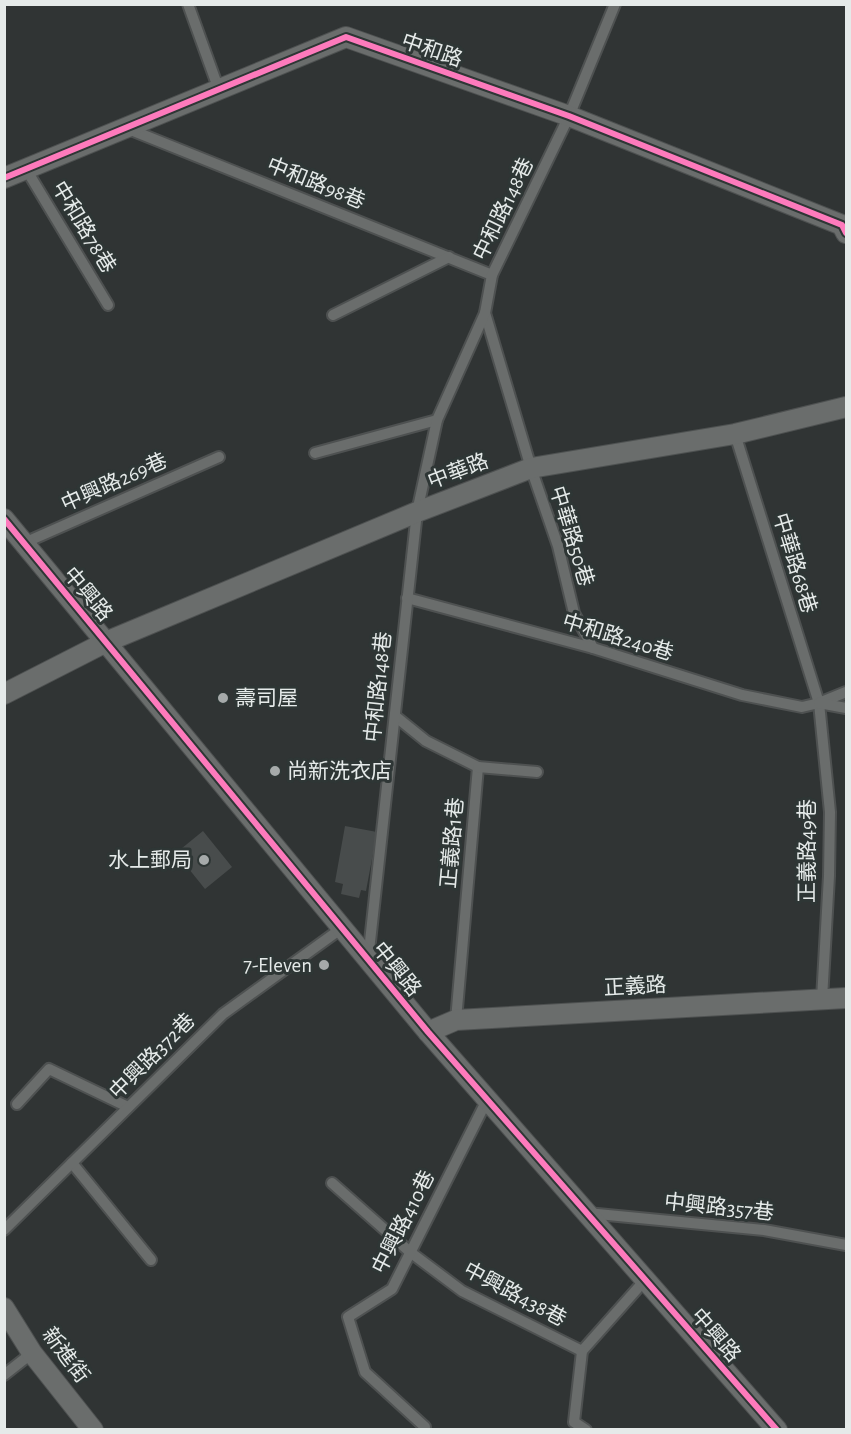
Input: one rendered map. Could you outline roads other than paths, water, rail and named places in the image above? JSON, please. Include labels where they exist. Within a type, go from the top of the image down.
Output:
[{"type":"street","name":"中和路","points":[[4,178],[346,37],[569,116],[842,225],[846,233]]},
{"type":"street","name":"中華路","points":[[4,694],[106,642],[417,512],[531,468],[735,434],[846,407]]},
{"type":"street","name":"中興路","points":[[4,519],[428,1032],[777,1430]]},
{"type":"street","name":"正義路","points":[[428,1032],[456,1020],[846,998]]},
{"type":"street","name":"新進街","points":[[4,1308],[32,1353],[93,1430]]},
{"type":"lane","name":"中和路148巷","points":[[368,960],[417,512],[437,420],[485,313],[492,275],[569,116],[615,4]]},
{"type":"lane","points":[[192,8],[219,90]]},
{"type":"lane","name":"中和路98巷","points":[[126,128],[492,275]]},
{"type":"lane","name":"中和路78巷","points":[[26,169],[108,305]]},
{"type":"lane","points":[[333,315],[449,257]]},
{"type":"lane","name":"中華路50巷","points":[[485,313],[531,468],[558,546],[574,613],[593,648]]},
{"type":"lane","points":[[315,453],[437,420]]},
{"type":"lane","name":"中華路68巷","points":[[735,434],[819,704]]},
{"type":"lane","name":"中興路269巷","points":[[24,543],[219,457]]},
{"type":"lane","name":"中和路240巷","points":[[407,598],[593,648],[742,695],[802,707],[819,704],[846,692]]},
{"type":"lane","name":"中和路240巷","points":[[819,704],[846,708]]},
{"type":"lane","name":"正義路49巷","points":[[819,704],[830,812],[822,999]]},
{"type":"lane","points":[[395,716],[426,741],[478,767],[537,772]]},
{"type":"lane","name":"正義路1巷","points":[[456,1020],[478,767]]},
{"type":"lane","name":"中興路372巷","points":[[4,1230],[223,1014],[342,928]]},
{"type":"lane","points":[[17,1104],[49,1069],[128,1107]]},
{"type":"lane","name":"中興路410巷","points":[[424,1428],[365,1372],[348,1317],[392,1289],[487,1100]]},
{"type":"lane","points":[[72,1163],[151,1260]]},
{"type":"lane","name":"中興路438巷","points":[[332,1183],[410,1252],[462,1291],[582,1351],[645,1280]]},
{"type":"lane","name":"中興路357巷","points":[[586,1213],[764,1230],[846,1245]]},
{"type":"lane","points":[[582,1351],[574,1422],[586,1430]]},
{"type":"lane","points":[[4,1375],[32,1353]]},
{"type":"place","name":"壽司屋","points":[[223,698]]},
{"type":"place","name":"尚新洗衣店","points":[[275,771]]},
{"type":"place","name":"水上郵局","points":[[204,860]]},
{"type":"place","name":"7-Eleven","points":[[324,965]]}]
